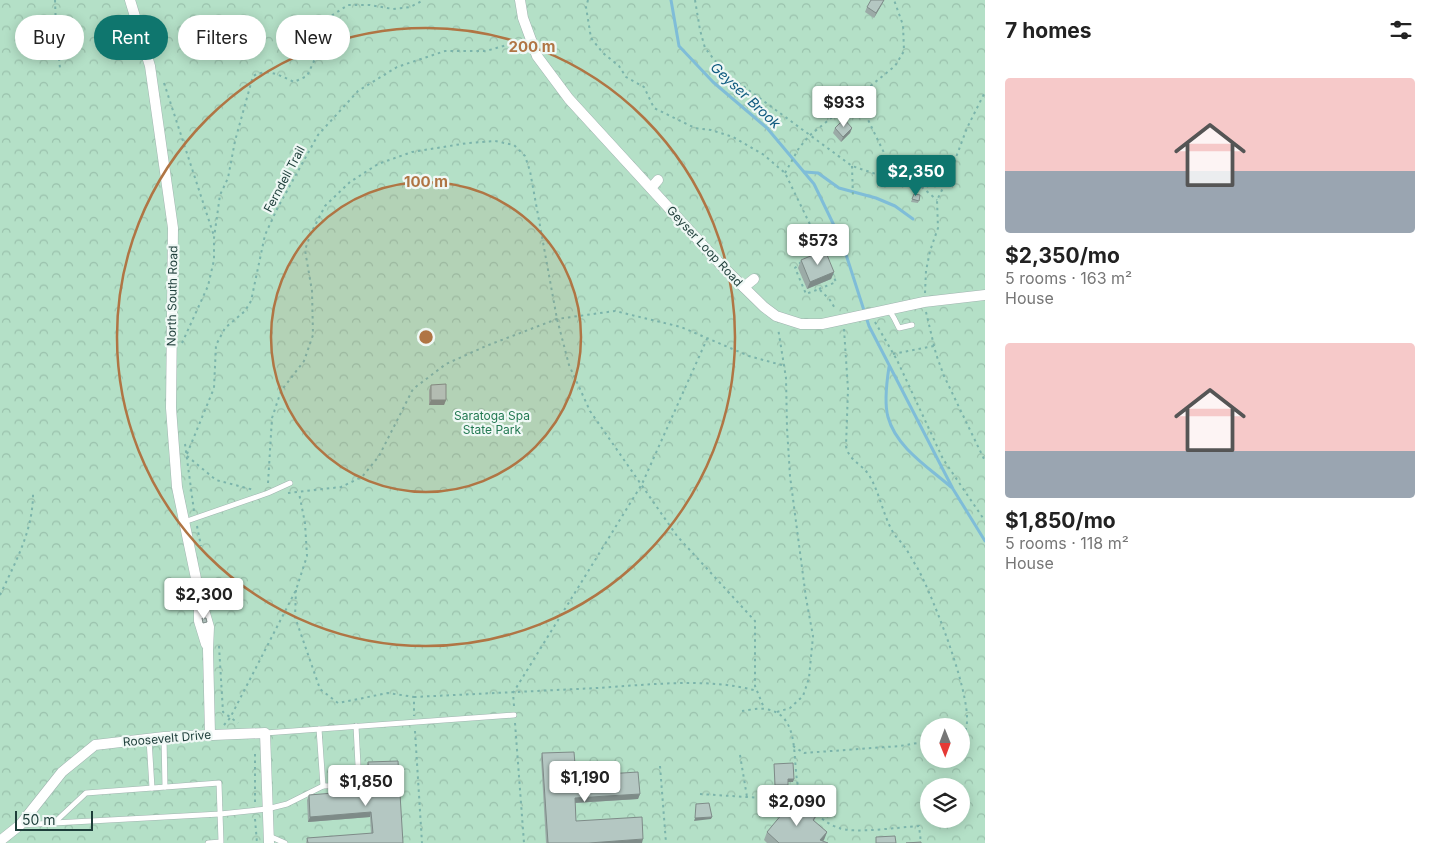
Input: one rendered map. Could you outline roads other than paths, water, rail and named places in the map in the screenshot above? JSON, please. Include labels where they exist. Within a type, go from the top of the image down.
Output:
[{"type":"street","name":"North South Road","points":[[130,0],[150,66],[173,228],[170,396],[177,487],[199,593],[199,621],[208,650],[210,734]]},
{"type":"street","name":"Geyser Loop Road","points":[[520,0],[523,18],[537,56],[569,100],[744,287],[776,316],[802,324],[822,324],[924,302],[985,294]]},
{"type":"street","points":[[650,188],[658,180]]},
{"type":"street","points":[[744,287],[754,279]]},
{"type":"street","points":[[265,733],[269,839]]},
{"type":"street","name":"Roosevelt Drive","points":[[3,841],[20,825],[62,772],[95,745],[149,738],[265,733]]},
{"type":"lane","points":[[888,310],[899,328],[912,325]]},
{"type":"lane","points":[[184,522],[268,493],[290,483]]},
{"type":"lane","points":[[265,733],[414,722],[515,718]]},
{"type":"lane","points":[[20,825],[220,814],[268,809],[287,804],[323,786],[358,785],[356,726]]},
{"type":"lane","points":[[319,729],[323,786]]},
{"type":"lane","points":[[164,737],[166,787]]},
{"type":"lane","points":[[149,738],[152,788]]},
{"type":"lane","points":[[54,823],[86,793],[219,784],[221,842],[208,843]]},
{"type":"lane","points":[[269,839],[285,843]]},
{"type":"waterway","name":"Geyser Brook","points":[[671,0],[679,46],[713,82],[767,128],[814,184],[842,242],[869,326],[953,489],[985,541]]},
{"type":"waterway","points":[[805,172],[818,173],[839,188],[876,198],[895,206],[913,219]]},
{"type":"waterway","name":"Geyser Brook","points":[[889,367],[886,405],[892,428],[905,447],[951,487]]},
{"type":"park label","name":"Saratoga Spa State Park","points":[[492,422]]}]
